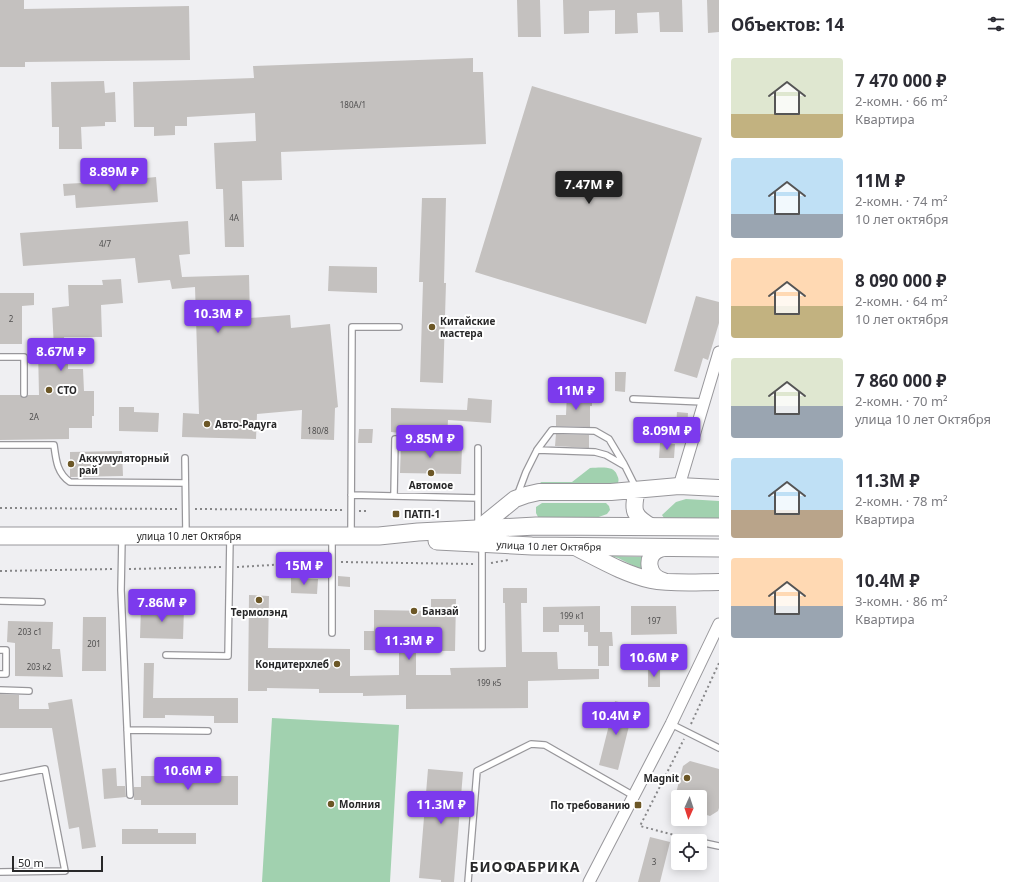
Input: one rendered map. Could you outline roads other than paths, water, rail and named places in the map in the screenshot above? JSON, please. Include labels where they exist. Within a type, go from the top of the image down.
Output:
[{"type":"main road","name":"улица 10 лет Октября","points":[[0,536],[379,536],[418,540],[480,536],[536,526],[719,527]]},
{"type":"main road","name":"улица 10 лет Октября","points":[[480,536],[532,546],[719,548]]},
{"type":"street","points":[[679,486],[719,355]]},
{"type":"street","points":[[480,536],[515,499],[539,492],[611,492],[679,486],[719,488]]},
{"type":"street","points":[[637,490],[634,509],[637,516],[652,527]]},
{"type":"street","points":[[575,546],[634,575],[653,580],[666,582],[719,582]]},
{"type":"street","points":[[666,548],[654,552],[650,558],[649,564],[650,571],[654,576],[666,582]]},
{"type":"street","points":[[589,882],[671,724],[719,624]]},
{"type":"lane","points":[[351,536],[352,327],[399,327]]},
{"type":"lane","points":[[0,357],[24,357],[24,394]]},
{"type":"lane","points":[[633,399],[704,402]]},
{"type":"lane","points":[[515,499],[537,450],[552,430],[595,431],[609,439],[637,490]]},
{"type":"lane","points":[[394,496],[395,439],[446,441]]},
{"type":"lane","points":[[0,445],[54,445],[56,462],[63,477],[70,482],[186,483]]},
{"type":"lane","points":[[478,448],[478,498],[482,564],[482,648]]},
{"type":"lane","points":[[537,450],[595,452],[606,455],[625,466]]},
{"type":"lane","points":[[185,458],[186,536]]},
{"type":"lane","points":[[352,495],[478,498]]},
{"type":"lane","points":[[122,536],[121,597],[130,795]]},
{"type":"lane","points":[[166,655],[228,656],[230,536]]},
{"type":"lane","points":[[332,536],[332,633]]},
{"type":"lane","points":[[0,601],[42,602]]},
{"type":"lane","points":[[0,650],[6,650],[6,674],[0,674]]},
{"type":"lane","points":[[0,690],[29,691]]},
{"type":"lane","points":[[671,724],[719,748]]},
{"type":"lane","points":[[127,730],[208,731]]},
{"type":"lane","points":[[468,882],[477,771],[531,744],[544,745],[634,796]]},
{"type":"lane","points":[[0,778],[45,769],[65,871],[0,872]]},
{"type":"lane","points":[[707,843],[719,846]]},
{"type":"place","name":"Китайские мастера","points":[[432,327]]},
{"type":"place","name":"СТО","points":[[49,390]]},
{"type":"place","name":"Авто-Радуга","points":[[207,424]]},
{"type":"place","name":"Аккумуляторный рай","points":[[71,464]]},
{"type":"place","name":"Автомое","points":[[431,473]]},
{"type":"place","name":"ПАТП-1","points":[[396,514]]},
{"type":"place","name":"Термолэнд","points":[[259,600]]},
{"type":"place","name":"Банзай","points":[[414,611]]},
{"type":"place","name":"Кондитерхлеб","points":[[337,664]]},
{"type":"place","name":"Magnit","points":[[687,778]]},
{"type":"place","name":"Молния","points":[[331,804]]},
{"type":"place","name":"По требованию","points":[[638,805]]},
{"type":"district","name":"БИОФАБРИКА","points":[[525,867]]}]
